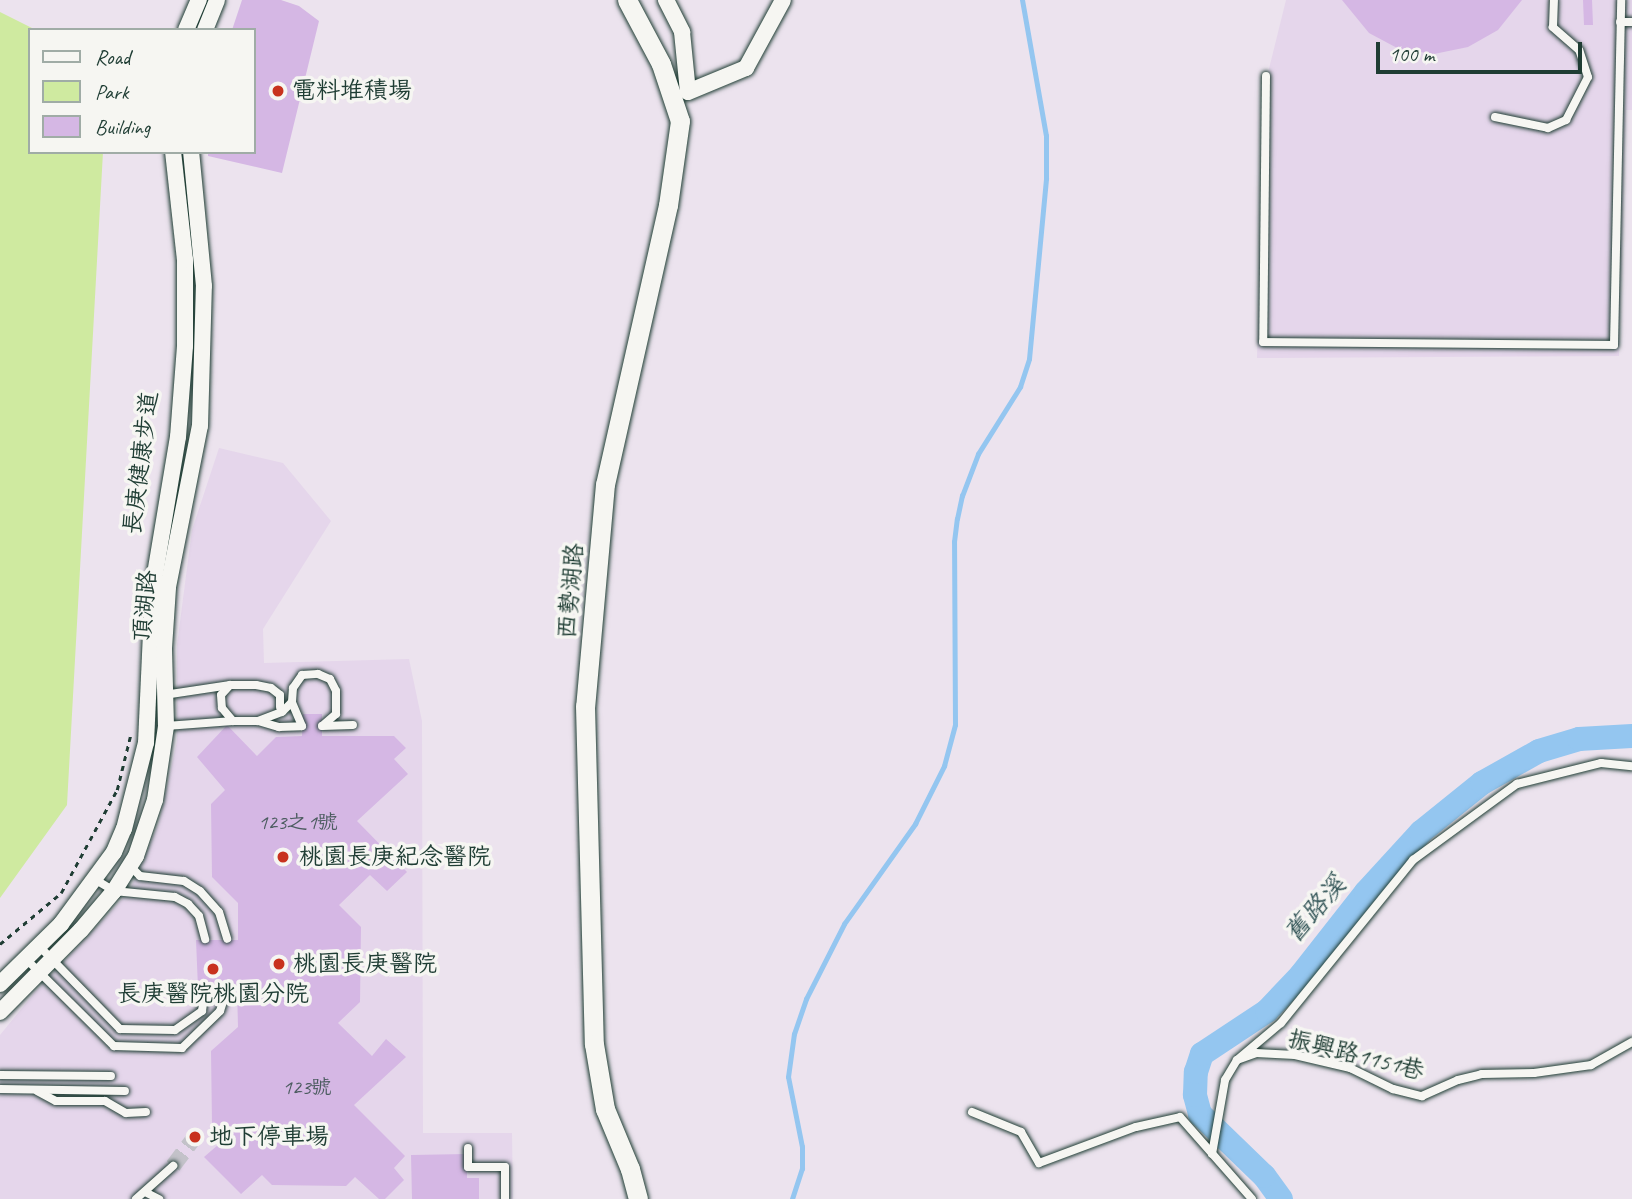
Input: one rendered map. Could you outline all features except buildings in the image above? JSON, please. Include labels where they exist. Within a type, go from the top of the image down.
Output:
[{"type":"street","points":[[187,28],[199,0]]},
{"type":"street","points":[[206,28],[217,0]]},
{"type":"street","name":"西勢湖路","points":[[627,0],[661,64],[680,121],[668,205],[606,484],[585,706],[594,1044],[606,1109],[631,1169],[638,1199]]},
{"type":"street","points":[[666,0],[682,32],[688,92],[746,68],[776,8],[783,0]]},
{"type":"street","name":"頂湖路","points":[[0,984],[39,946],[96,880],[114,852],[124,829],[146,743],[153,586],[178,437],[185,346],[185,260],[173,154]]},
{"type":"street","name":"頂湖路","points":[[0,1012],[52,960],[114,891],[130,866],[155,800],[166,726],[164,695],[168,587],[200,426],[204,286],[191,154]]},
{"type":"lane","points":[[1495,117],[1548,128],[1566,120],[1587,77],[1579,50],[1553,27],[1554,0]]},
{"type":"lane","points":[[1265,76],[1263,342],[1614,345],[1621,0]]},
{"type":"lane","points":[[1620,22],[1632,22]]},
{"type":"lane","points":[[166,726],[233,721],[258,721],[279,727],[302,726],[292,702],[293,688],[302,676],[318,674],[330,679],[336,691],[336,714],[322,726],[353,725]]},
{"type":"lane","points":[[164,695],[230,685],[271,688],[280,695],[280,707]]},
{"type":"lane","points":[[230,685],[221,695],[222,708],[233,721]]},
{"type":"lane","points":[[258,721],[282,712],[292,702]]},
{"type":"lane","points":[[1212,1154],[1226,1080],[1237,1060],[1281,1023],[1413,860],[1517,784],[1601,763],[1632,766]]},
{"type":"lane","points":[[130,866],[139,876],[184,881],[200,891],[219,912],[227,939]]},
{"type":"lane","points":[[96,880],[114,891],[175,897],[188,904],[199,916],[205,939]]},
{"type":"lane","points":[[39,946],[120,1029],[175,1030],[202,1011],[205,989]]},
{"type":"lane","points":[[26,959],[114,1046],[182,1048],[220,1011],[227,990]]},
{"type":"lane","name":"振興路1151巷","points":[[1237,1060],[1256,1053],[1295,1055],[1350,1068],[1393,1089],[1422,1096],[1458,1080],[1482,1074],[1534,1073],[1591,1065],[1632,1042]]},
{"type":"lane","points":[[0,1075],[111,1076]]},
{"type":"lane","points":[[0,1090],[125,1091]]},
{"type":"lane","points":[[34,1090],[56,1101],[105,1101],[126,1113],[146,1112]]},
{"type":"lane","points":[[972,1112],[1021,1132],[1039,1163],[1136,1127],[1180,1117],[1252,1199]]},
{"type":"lane","points":[[468,1148],[468,1167],[505,1167],[505,1199]]},
{"type":"lane","points":[[136,1199],[173,1166]]},
{"type":"lane","points":[[145,1192],[159,1199]]},
{"type":"path","points":[[0,944],[61,893],[117,790],[132,726]]},
{"type":"shaded area","points":[[1286,0],[1632,0],[1632,110],[1626,110],[1619,356],[1257,358],[1263,93]]},
{"type":"shaded area","name":"桃園長庚紀念醫院","points":[[219,448],[283,463],[331,521],[263,629],[264,663],[409,659],[422,721],[423,1133],[512,1133],[513,1199],[0,1199],[0,1035],[36,991],[129,892],[159,823],[177,741],[177,645],[192,530]]},
{"type":"green space","points":[[0,12],[32,28],[28,28],[28,154],[103,154],[67,805],[0,898]]},
{"type":"waterway","points":[[792,1199],[802,1169],[802,1147],[788,1077],[794,1034],[806,999],[844,924],[915,824],[944,766],[955,725],[954,542],[957,519],[962,496],[978,454],[1020,387],[1029,359],[1046,179],[1046,136],[1022,0]]},
{"type":"waterway","name":"舊路溪","points":[[1281,1199],[1264,1176],[1200,1114],[1195,1095],[1196,1072],[1202,1054],[1267,1011],[1301,975],[1366,892],[1421,832],[1482,783],[1539,751],[1579,739],[1632,736]]},
{"type":"tunnel","points":[[173,1166],[195,1137]]},
{"type":"place","name":"電料堆積場","points":[[278,91]]},
{"type":"place","name":"桃園長庚紀念醫院","points":[[283,857]]},
{"type":"place","name":"桃園長庚醫院","points":[[279,964]]},
{"type":"place","name":"長庚醫院桃園分院","points":[[213,969]]},
{"type":"place","name":"地下停車場","points":[[195,1137]]}]
